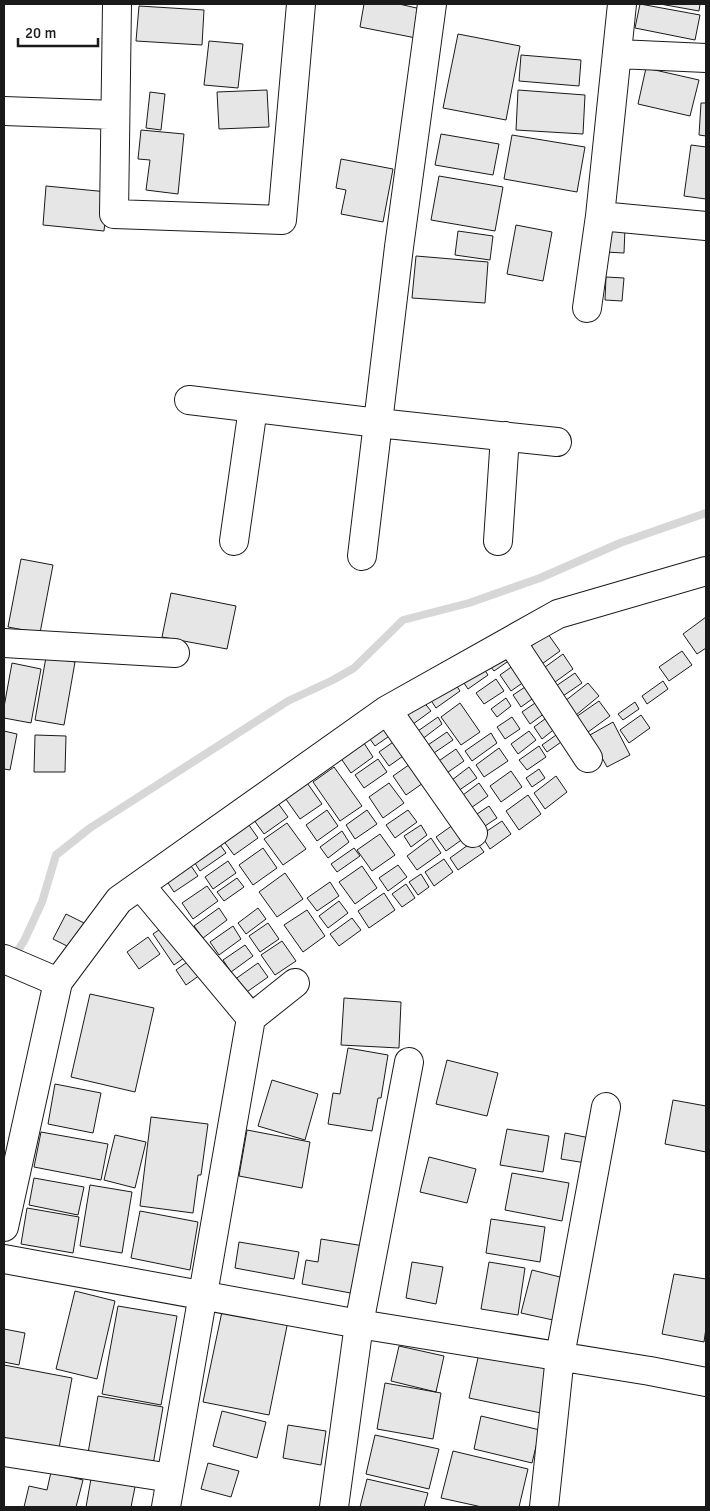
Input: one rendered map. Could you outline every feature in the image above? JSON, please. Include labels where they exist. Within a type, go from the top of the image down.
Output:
[{"type":"street","points":[[117,4],[114,214],[282,220],[301,4]]},
{"type":"street","points":[[362,556],[432,4]]},
{"type":"street","points":[[587,308],[600,216],[622,4]]},
{"type":"street","points":[[618,54],[706,58]]},
{"type":"street","points":[[4,111],[115,115]]},
{"type":"street","points":[[600,216],[706,226]]},
{"type":"street","points":[[188,400],[557,442]]},
{"type":"street","points":[[234,541],[253,408]]},
{"type":"street","points":[[498,541],[505,436]]},
{"type":"street","points":[[4,1227],[58,982],[119,900],[387,710],[558,614],[706,570]]},
{"type":"street","points":[[510,641],[588,758]]},
{"type":"street","points":[[4,643],[175,653]]},
{"type":"street","points":[[387,710],[473,832]]},
{"type":"street","points":[[140,885],[251,1018]]},
{"type":"street","points":[[4,959],[58,982]]},
{"type":"street","points":[[166,1507],[251,1018],[295,983]]},
{"type":"street","points":[[334,1507],[359,1324],[409,1062]]},
{"type":"street","points":[[544,1507],[560,1356],[606,1107]]},
{"type":"street","points":[[4,1259],[359,1324],[560,1356],[706,1382]]},
{"type":"street","points":[[4,1452],[171,1478]]},
{"type":"building","points":[[364,4],[399,4],[421,9],[416,38],[360,27]]},
{"type":"building","points":[[640,4],[700,15],[695,40],[635,28]]},
{"type":"building","points":[[660,4],[700,4],[699,11]]},
{"type":"building","points":[[139,6],[204,10],[202,45],[136,41]]},
{"type":"building","points":[[458,34],[520,46],[506,120],[443,108]]},
{"type":"building","points":[[209,41],[243,44],[238,88],[204,85]]},
{"type":"building","points":[[521,55],[581,60],[579,86],[519,81]]},
{"type":"building","points":[[646,68],[699,80],[690,116],[638,104]]},
{"type":"building","points":[[267,90],[269,127],[219,129],[217,92]]},
{"type":"building","points":[[518,90],[585,95],[583,134],[516,130]]},
{"type":"building","points":[[150,92],[165,94],[161,130],[146,128]]},
{"type":"building","points":[[701,103],[706,103],[706,136],[699,135]]},
{"type":"building","points":[[141,130],[184,134],[178,194],[146,190],[150,160],[138,159]]},
{"type":"building","points":[[441,134],[499,144],[493,175],[435,165]]},
{"type":"building","points":[[512,135],[585,147],[577,192],[504,179]]},
{"type":"building","points":[[691,145],[706,147],[706,199],[684,196]]},
{"type":"building","points":[[341,159],[393,169],[383,222],[341,214],[346,190],[336,188]]},
{"type":"building","points":[[439,176],[503,187],[495,231],[431,220]]},
{"type":"building","points":[[46,186],[108,192],[104,231],[43,225]]},
{"type":"building","points":[[516,225],[552,232],[543,281],[507,274]]},
{"type":"building","points":[[606,227],[625,228],[624,253],[605,252]]},
{"type":"building","points":[[458,231],[493,236],[490,260],[455,255]]},
{"type":"building","points":[[416,256],[488,262],[485,303],[412,298]]},
{"type":"building","points":[[606,277],[624,278],[622,301],[605,300]]},
{"type":"building","points":[[21,559],[53,565],[40,633],[8,627]]},
{"type":"building","points":[[171,593],[236,606],[227,649],[162,637]]},
{"type":"building","points":[[706,617],[706,648],[697,654],[683,634]]},
{"type":"building","points":[[548,634],[560,651],[539,666],[527,649]]},
{"type":"building","points":[[503,649],[510,660],[494,671],[486,661]]},
{"type":"building","points":[[682,651],[692,665],[669,681],[659,667]]},
{"type":"building","points":[[563,654],[573,669],[551,685],[541,670]]},
{"type":"building","points":[[46,657],[75,662],[64,725],[35,720]]},
{"type":"building","points":[[12,663],[41,669],[31,723],[4,718],[4,707]]},
{"type":"building","points":[[517,663],[528,679],[511,691],[500,675]]},
{"type":"building","points":[[482,666],[488,675],[468,689],[462,680]]},
{"type":"building","points":[[575,673],[582,683],[563,696],[556,686]]},
{"type":"building","points":[[450,676],[460,691],[436,708],[426,693]]},
{"type":"building","points":[[496,679],[504,691],[484,704],[476,693]]},
{"type":"building","points":[[663,681],[668,689],[647,704],[642,696]]},
{"type":"building","points":[[531,683],[539,694],[521,707],[513,695]]},
{"type":"building","points":[[588,683],[599,696],[576,715],[565,701]]},
{"type":"building","points":[[506,698],[511,706],[497,717],[491,709]]},
{"type":"building","points":[[541,699],[549,710],[530,724],[522,712]]},
{"type":"building","points":[[422,700],[431,711],[409,727],[401,715]]},
{"type":"building","points":[[599,701],[610,716],[584,735],[573,719]]},
{"type":"building","points":[[635,702],[639,709],[623,720],[618,714]]},
{"type":"building","points":[[460,703],[480,732],[461,745],[441,717]]},
{"type":"building","points":[[641,715],[650,728],[629,743],[620,730]]},
{"type":"building","points":[[549,716],[557,727],[542,739],[534,727]]},
{"type":"building","points":[[438,717],[442,724],[421,740],[415,733]]},
{"type":"building","points":[[512,717],[520,729],[505,739],[497,727]]},
{"type":"building","points":[[387,721],[395,732],[375,746],[367,735]]},
{"type":"building","points":[[613,722],[630,755],[607,767],[590,735]]},
{"type":"building","points":[[4,731],[17,734],[10,770],[4,769]]},
{"type":"building","points":[[529,731],[536,740],[518,754],[511,744]]},
{"type":"building","points":[[447,732],[453,740],[431,755],[425,747]]},
{"type":"building","points":[[491,733],[497,743],[472,761],[465,751]]},
{"type":"building","points":[[559,733],[564,740],[547,752],[542,745]]},
{"type":"building","points":[[35,735],[66,736],[65,772],[34,772]]},
{"type":"building","points":[[362,740],[373,757],[351,773],[340,757]]},
{"type":"building","points":[[396,740],[406,754],[389,766],[379,752]]},
{"type":"building","points":[[539,746],[546,757],[527,770],[519,760]]},
{"type":"building","points":[[499,748],[508,761],[484,777],[476,765]]},
{"type":"building","points":[[456,749],[464,761],[441,777],[433,765]]},
{"type":"building","points":[[378,759],[387,772],[364,788],[355,775]]},
{"type":"building","points":[[413,762],[426,781],[406,795],[393,776]]},
{"type":"building","points":[[334,767],[362,806],[340,821],[313,782]]},
{"type":"building","points":[[469,767],[477,778],[455,793],[448,783]]},
{"type":"building","points":[[539,769],[545,778],[532,787],[526,778]]},
{"type":"building","points":[[511,771],[522,787],[501,802],[490,786]]},
{"type":"building","points":[[556,776],[567,792],[545,809],[534,793]]},
{"type":"building","points":[[305,780],[322,804],[300,819],[283,795]]},
{"type":"building","points":[[389,783],[404,803],[383,818],[369,797]]},
{"type":"building","points":[[479,783],[488,796],[468,810],[459,798]]},
{"type":"building","points":[[528,795],[541,814],[519,830],[506,811]]},
{"type":"building","points":[[275,799],[288,817],[264,834],[251,816]]},
{"type":"building","points":[[489,806],[497,818],[479,830],[471,818]]},
{"type":"building","points":[[327,810],[338,826],[317,841],[306,825]]},
{"type":"building","points":[[367,810],[377,824],[355,839],[346,825]]},
{"type":"building","points":[[408,810],[417,822],[395,838],[386,825]]},
{"type":"building","points":[[244,818],[258,838],[234,855],[220,836]]},
{"type":"building","points":[[460,820],[471,833],[446,851],[436,837]]},
{"type":"building","points":[[502,821],[511,834],[490,849],[481,835]]},
{"type":"building","points":[[287,823],[306,849],[283,865],[264,839]]},
{"type":"building","points":[[421,825],[427,835],[411,847],[404,836]]},
{"type":"building","points":[[342,831],[349,842],[328,858],[320,847]]},
{"type":"building","points":[[380,834],[395,855],[372,871],[357,850]]},
{"type":"building","points":[[431,838],[441,853],[417,870],[407,856]]},
{"type":"building","points":[[216,839],[226,853],[200,871],[191,857]]},
{"type":"building","points":[[475,840],[484,852],[458,870],[450,858]]},
{"type":"building","points":[[263,848],[277,868],[253,885],[239,865]]},
{"type":"building","points":[[354,848],[360,856],[337,872],[331,864]]},
{"type":"building","points":[[444,859],[453,872],[434,886],[425,872]]},
{"type":"building","points":[[228,861],[236,873],[213,889],[205,877]]},
{"type":"building","points":[[189,863],[198,876],[174,892],[166,880]]},
{"type":"building","points":[[398,865],[407,877],[388,891],[379,878]]},
{"type":"building","points":[[362,866],[377,888],[355,904],[339,882]]},
{"type":"building","points":[[285,873],[303,899],[277,917],[259,892]]},
{"type":"building","points":[[421,874],[429,887],[418,895],[409,882]]},
{"type":"building","points":[[237,878],[244,887],[224,901],[217,892]]},
{"type":"building","points":[[330,882],[339,896],[317,911],[307,898]]},
{"type":"building","points":[[406,884],[415,898],[402,907],[392,894]]},
{"type":"building","points":[[207,886],[218,901],[193,919],[182,903]]},
{"type":"building","points":[[384,893],[395,910],[369,928],[358,911]]},
{"type":"building","points":[[339,901],[348,913],[328,928],[319,916]]},
{"type":"building","points":[[219,908],[227,920],[203,938],[194,926]]},
{"type":"building","points":[[258,908],[266,919],[246,934],[238,923]]},
{"type":"building","points":[[307,910],[325,936],[303,952],[284,925]]},
{"type":"building","points":[[66,914],[86,924],[73,949],[53,939]]},
{"type":"building","points":[[352,918],[361,930],[339,946],[330,934]]},
{"type":"building","points":[[169,923],[191,953],[174,965],[153,934]]},
{"type":"building","points":[[268,923],[279,939],[260,952],[249,936]]},
{"type":"building","points":[[233,926],[241,939],[219,955],[210,942]]},
{"type":"building","points":[[148,937],[160,954],[139,969],[127,952]]},
{"type":"building","points":[[282,941],[296,961],[275,975],[261,955]]},
{"type":"building","points":[[245,945],[253,956],[231,972],[223,960]]},
{"type":"building","points":[[197,955],[207,970],[186,985],[176,970]]},
{"type":"building","points":[[258,963],[268,977],[244,994],[234,980]]},
{"type":"building","points":[[90,994],[154,1008],[135,1092],[71,1077]]},
{"type":"building","points":[[344,998],[401,1002],[399,1048],[341,1045]]},
{"type":"building","points":[[348,1048],[388,1055],[381,1098],[378,1098],[372,1131],[328,1124],[333,1093],[340,1094]]},
{"type":"building","points":[[447,1060],[498,1073],[487,1116],[436,1104]]},
{"type":"building","points":[[272,1080],[318,1094],[305,1140],[258,1126]]},
{"type":"building","points":[[55,1084],[101,1093],[93,1133],[48,1124]]},
{"type":"building","points":[[673,1100],[706,1106],[706,1152],[665,1144]]},
{"type":"building","points":[[151,1117],[208,1124],[201,1175],[198,1175],[193,1213],[140,1206]]},
{"type":"building","points":[[507,1129],[549,1136],[543,1172],[500,1165]]},
{"type":"building","points":[[247,1130],[310,1142],[302,1188],[239,1176]]},
{"type":"building","points":[[41,1132],[108,1144],[101,1180],[34,1167]]},
{"type":"building","points":[[565,1133],[590,1138],[586,1163],[561,1159]]},
{"type":"building","points":[[115,1135],[146,1142],[135,1188],[104,1180]]},
{"type":"building","points":[[429,1157],[476,1169],[467,1203],[420,1192]]},
{"type":"building","points":[[512,1173],[569,1183],[562,1221],[505,1210]]},
{"type":"building","points":[[34,1178],[84,1187],[78,1215],[29,1205]]},
{"type":"building","points":[[90,1185],[132,1192],[122,1253],[80,1246]]},
{"type":"building","points":[[27,1208],[79,1217],[73,1253],[21,1244]]},
{"type":"building","points":[[140,1211],[198,1222],[190,1270],[131,1258]]},
{"type":"building","points":[[491,1219],[545,1227],[540,1262],[486,1253]]},
{"type":"building","points":[[321,1239],[364,1246],[356,1294],[302,1284],[306,1260],[318,1262]]},
{"type":"building","points":[[239,1242],[299,1252],[294,1279],[235,1268]]},
{"type":"building","points":[[412,1262],[443,1267],[436,1304],[406,1298]]},
{"type":"building","points":[[489,1262],[525,1268],[518,1315],[481,1309]]},
{"type":"building","points":[[532,1270],[564,1278],[553,1320],[521,1313]]},
{"type":"building","points":[[674,1274],[706,1279],[706,1328],[704,1342],[662,1334]]},
{"type":"building","points":[[75,1291],[115,1301],[97,1379],[56,1369]]},
{"type":"building","points":[[224,1302],[288,1321],[269,1415],[203,1402]]},
{"type":"building","points":[[118,1306],[177,1316],[161,1405],[102,1394]]},
{"type":"building","points":[[4,1329],[25,1333],[19,1365],[4,1362]]},
{"type":"building","points":[[399,1346],[444,1356],[436,1392],[391,1381]]},
{"type":"building","points":[[480,1349],[551,1363],[541,1413],[469,1398]]},
{"type":"building","points":[[4,1365],[72,1378],[59,1448],[4,1438]]},
{"type":"building","points":[[385,1383],[441,1393],[433,1439],[377,1429]]},
{"type":"building","points":[[98,1396],[163,1407],[153,1465],[88,1453]]},
{"type":"building","points":[[222,1411],[266,1422],[257,1458],[213,1446]]},
{"type":"building","points":[[481,1416],[540,1430],[532,1463],[474,1449]]},
{"type":"building","points":[[288,1425],[326,1431],[321,1465],[283,1458]]},
{"type":"building","points":[[375,1435],[439,1449],[429,1489],[366,1474]]},
{"type":"building","points":[[453,1451],[528,1469],[519,1507],[482,1507],[441,1498]]},
{"type":"building","points":[[208,1463],[239,1471],[231,1497],[201,1489]]},
{"type":"building","points":[[51,1472],[83,1480],[76,1507],[24,1507],[29,1486],[47,1490]]},
{"type":"building","points":[[92,1473],[136,1482],[131,1507],[86,1507]]},
{"type":"building","points":[[367,1479],[428,1493],[424,1507],[360,1507]]},
{"type":"waterway","points":[[13,958],[24,941],[42,902],[56,855],[90,828],[288,701],[354,668],[403,620],[469,603],[540,578],[620,543],[706,513]]}]
